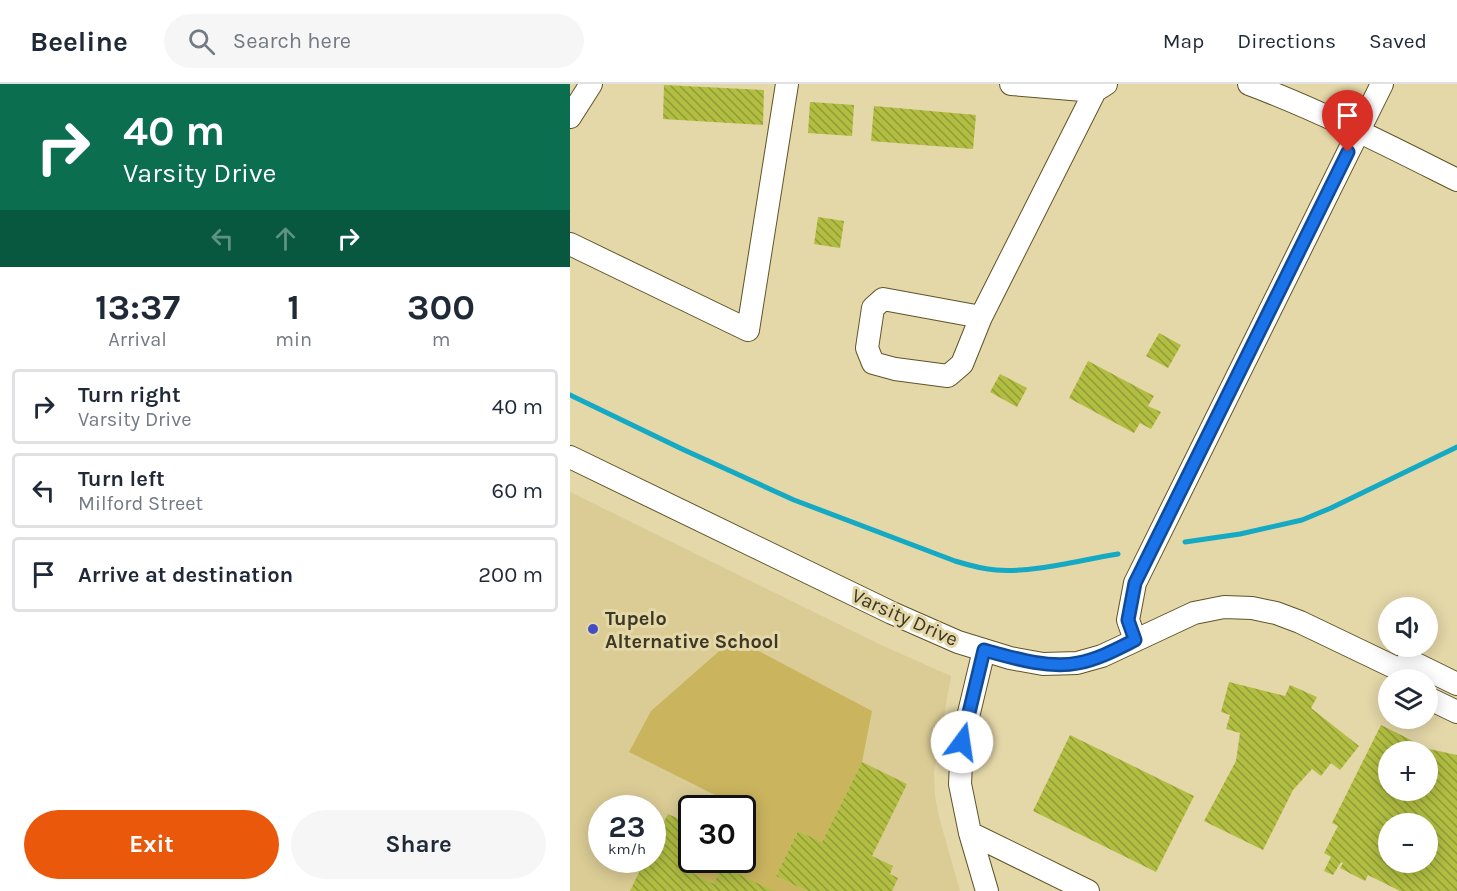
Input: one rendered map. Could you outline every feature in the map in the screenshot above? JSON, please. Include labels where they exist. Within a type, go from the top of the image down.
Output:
[{"type":"street","points":[[570,117],[591,84]]},
{"type":"street","points":[[570,244],[748,330],[787,84]]},
{"type":"street","points":[[981,317],[883,299],[873,308],[867,348],[873,363],[895,369],[948,376],[962,364],[981,317],[1101,87],[1011,84]]},
{"type":"street","points":[[1249,84],[1359,131],[1457,180]]},
{"type":"street","points":[[1135,640],[1128,620],[1135,583],[1382,84]]},
{"type":"street","name":"Varsity Drive","points":[[570,457],[892,613],[958,642],[1010,658],[1043,664],[1077,663],[1102,656],[1194,613],[1224,607],[1252,608],[1276,613],[1300,622],[1398,669]]},
{"type":"street","points":[[1300,622],[1345,657],[1378,674]]},
{"type":"street","points":[[1300,622],[1361,636],[1457,684]]},
{"type":"street","points":[[984,650],[962,742],[960,784],[970,833],[987,891]]},
{"type":"street","points":[[1438,688],[1457,698]]},
{"type":"street","points":[[1438,703],[1457,712]]},
{"type":"street","points":[[970,833],[1088,891]]},
{"type":"shaded area","points":[[570,492],[881,645],[951,676],[934,772],[935,796],[960,891],[570,891]]},
{"type":"shaded area","points":[[734,638],[872,711],[862,762],[822,842],[798,831],[776,876],[807,891],[773,891],[714,884],[693,873],[756,873],[756,795],[715,795],[629,752],[651,711]]},
{"type":"building","points":[[664,85],[764,90],[763,125],[663,119]]},
{"type":"building","points":[[810,102],[854,105],[852,136],[808,133]]},
{"type":"building","points":[[874,106],[976,115],[973,149],[871,141]]},
{"type":"building","points":[[818,217],[844,221],[840,248],[814,244]]},
{"type":"building","points":[[1159,333],[1181,345],[1168,368],[1146,356]]},
{"type":"building","points":[[1088,361],[1154,396],[1148,406],[1161,412],[1151,429],[1140,423],[1134,433],[1069,398]]},
{"type":"building","points":[[1000,374],[1027,388],[1017,407],[990,392]]},
{"type":"building","points":[[1229,682],[1285,696],[1290,685],[1317,697],[1311,708],[1359,746],[1340,770],[1331,763],[1321,776],[1312,769],[1293,790],[1263,850],[1204,821],[1236,761],[1240,733],[1226,729],[1230,715],[1221,712]]},
{"type":"building","points":[[1379,729],[1389,729],[1413,741],[1378,741],[1378,801],[1438,801],[1438,751],[1457,755],[1457,891],[1400,891],[1368,875],[1365,881],[1340,868],[1343,863],[1341,862],[1333,875],[1324,871],[1331,857],[1324,853],[1338,826],[1332,823]]},
{"type":"building","points":[[1070,735],[1194,796],[1156,872],[1033,811]]},
{"type":"building","points":[[862,762],[907,784],[872,856],[893,866],[890,874],[898,878],[892,891],[807,891],[776,876],[798,831],[822,842]]},
{"type":"building","points":[[668,814],[678,819],[678,873],[693,873],[714,884],[719,873],[736,873],[773,891],[630,891],[639,873],[666,873],[666,818]]},
{"type":"waterway","points":[[570,395],[794,500],[965,564],[996,570],[1026,570],[1118,554]]},
{"type":"waterway","points":[[1185,542],[1240,534],[1302,520],[1457,447]]},
{"type":"place","name":"Tupelo Alternative School","points":[[593,629]]},
{"type":"route","points":[[962,742],[984,650],[1043,664],[1077,663],[1102,656],[1135,640],[1128,620],[1135,583],[1348,152]]}]
